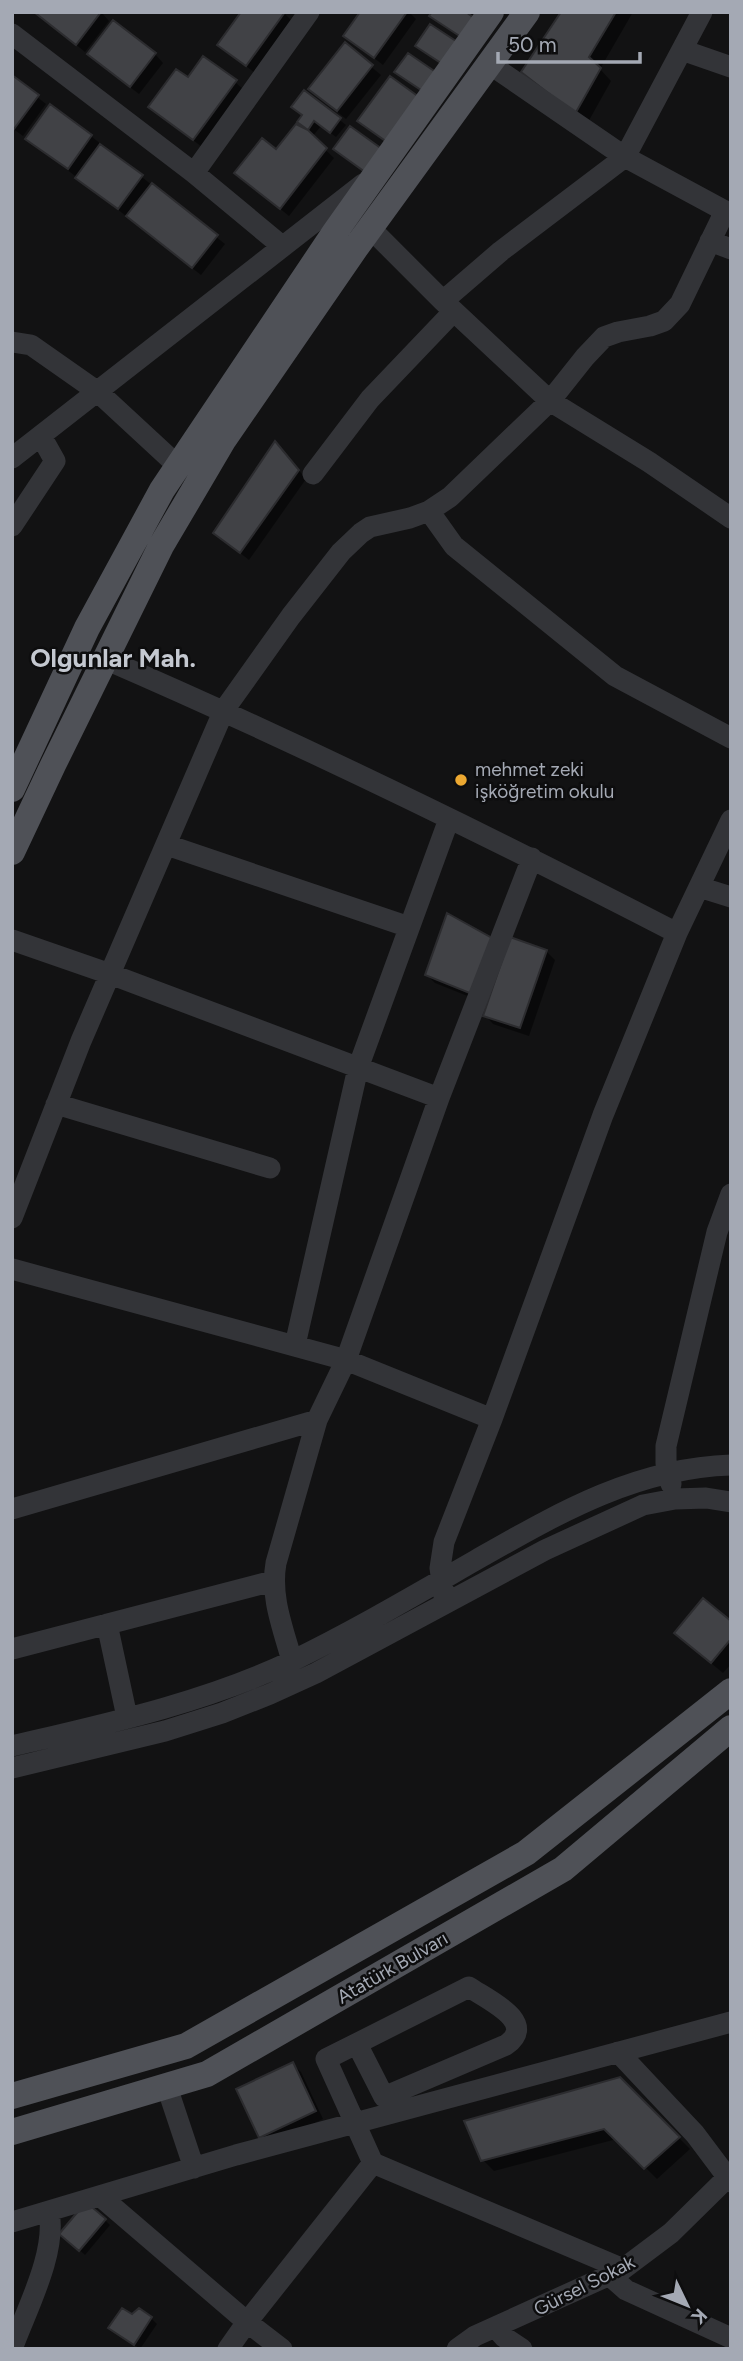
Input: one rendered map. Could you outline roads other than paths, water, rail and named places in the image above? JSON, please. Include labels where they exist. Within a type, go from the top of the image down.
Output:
[{"type":"main road","points":[[12,789],[87,628],[162,490],[376,174],[491,12]]},
{"type":"main road","points":[[12,852],[161,545],[223,439],[527,12]]},
{"type":"main road","name":"Atatürk Bulvarı","points":[[12,2096],[186,2046],[526,1853],[731,1690]]},
{"type":"main road","name":"Atatürk Bulvarı","points":[[12,2132],[207,2074],[563,1869],[731,1728]]},
{"type":"street","points":[[194,173],[309,12]]},
{"type":"street","points":[[313,474],[370,399],[449,306],[502,251],[625,157],[702,12]]},
{"type":"street","points":[[12,34],[194,173],[282,246]]},
{"type":"street","points":[[682,50],[731,67]]},
{"type":"street","points":[[12,1218],[80,1041],[225,710],[341,552],[370,527],[429,511],[450,497],[550,401],[604,337],[664,321],[680,304],[725,211],[625,157],[491,65]]},
{"type":"street","points":[[12,458],[376,174]]},
{"type":"street","points":[[370,229],[550,401],[638,454],[731,518]]},
{"type":"street","points":[[710,241],[731,249]]},
{"type":"street","points":[[12,342],[31,345],[98,391],[178,466]]},
{"type":"street","points":[[12,526],[55,461],[41,436]]},
{"type":"street","points":[[429,511],[454,546],[615,676],[730,735]]},
{"type":"street","points":[[105,659],[225,710],[532,858],[677,933]]},
{"type":"street","points":[[295,1345],[358,1068],[449,819]]},
{"type":"street","points":[[445,1603],[441,1580],[444,1542],[603,1115],[677,933],[731,820]]},
{"type":"street","points":[[167,845],[408,927]]},
{"type":"street","points":[[292,1661],[273,1581],[317,1420],[346,1360],[439,1098],[532,858]]},
{"type":"street","points":[[699,887],[731,897]]},
{"type":"street","points":[[12,940],[110,974],[439,1098]]},
{"type":"street","points":[[56,1104],[271,1168]]},
{"type":"street","points":[[675,1499],[668,1472],[666,1446],[718,1232],[731,1194]]},
{"type":"street","points":[[12,1269],[346,1360],[492,1419]]},
{"type":"street","points":[[12,1509],[317,1420]]},
{"type":"street","points":[[12,1746],[227,1688],[292,1661],[575,1506],[617,1488],[668,1472],[731,1465]]},
{"type":"street","points":[[12,1768],[165,1731],[270,1694],[316,1673],[545,1550],[643,1505],[675,1499],[706,1498],[731,1502]]},
{"type":"street","points":[[12,1648],[273,1581]]},
{"type":"street","points":[[107,1624],[127,1717]]},
{"type":"street","points":[[357,2044],[384,2097],[506,2045],[514,2037],[516,2026],[512,2016],[469,1987],[326,2059],[373,2164],[616,2273],[626,2290],[731,2338]]},
{"type":"street","points":[[12,2222],[354,2123],[731,2022]]},
{"type":"street","points":[[618,2052],[695,2134],[730,2178]]},
{"type":"street","points":[[167,2087],[194,2168]]},
{"type":"street","points":[[228,2349],[373,2164]]},
{"type":"street","name":"Gürsel Sokak","points":[[457,2349],[475,2336],[616,2273],[671,2233],[730,2178]]},
{"type":"street","points":[[100,2196],[282,2349]]},
{"type":"street","points":[[12,2349],[49,2251],[52,2225],[49,2211]]},
{"type":"street","points":[[495,2328],[522,2349]]},
{"type":"place","name":"mehmet zeki işköğretim okulu","points":[[461,780]]},
{"type":"district","name":"Olgunlar Mah.","points":[[113,658]]}]
